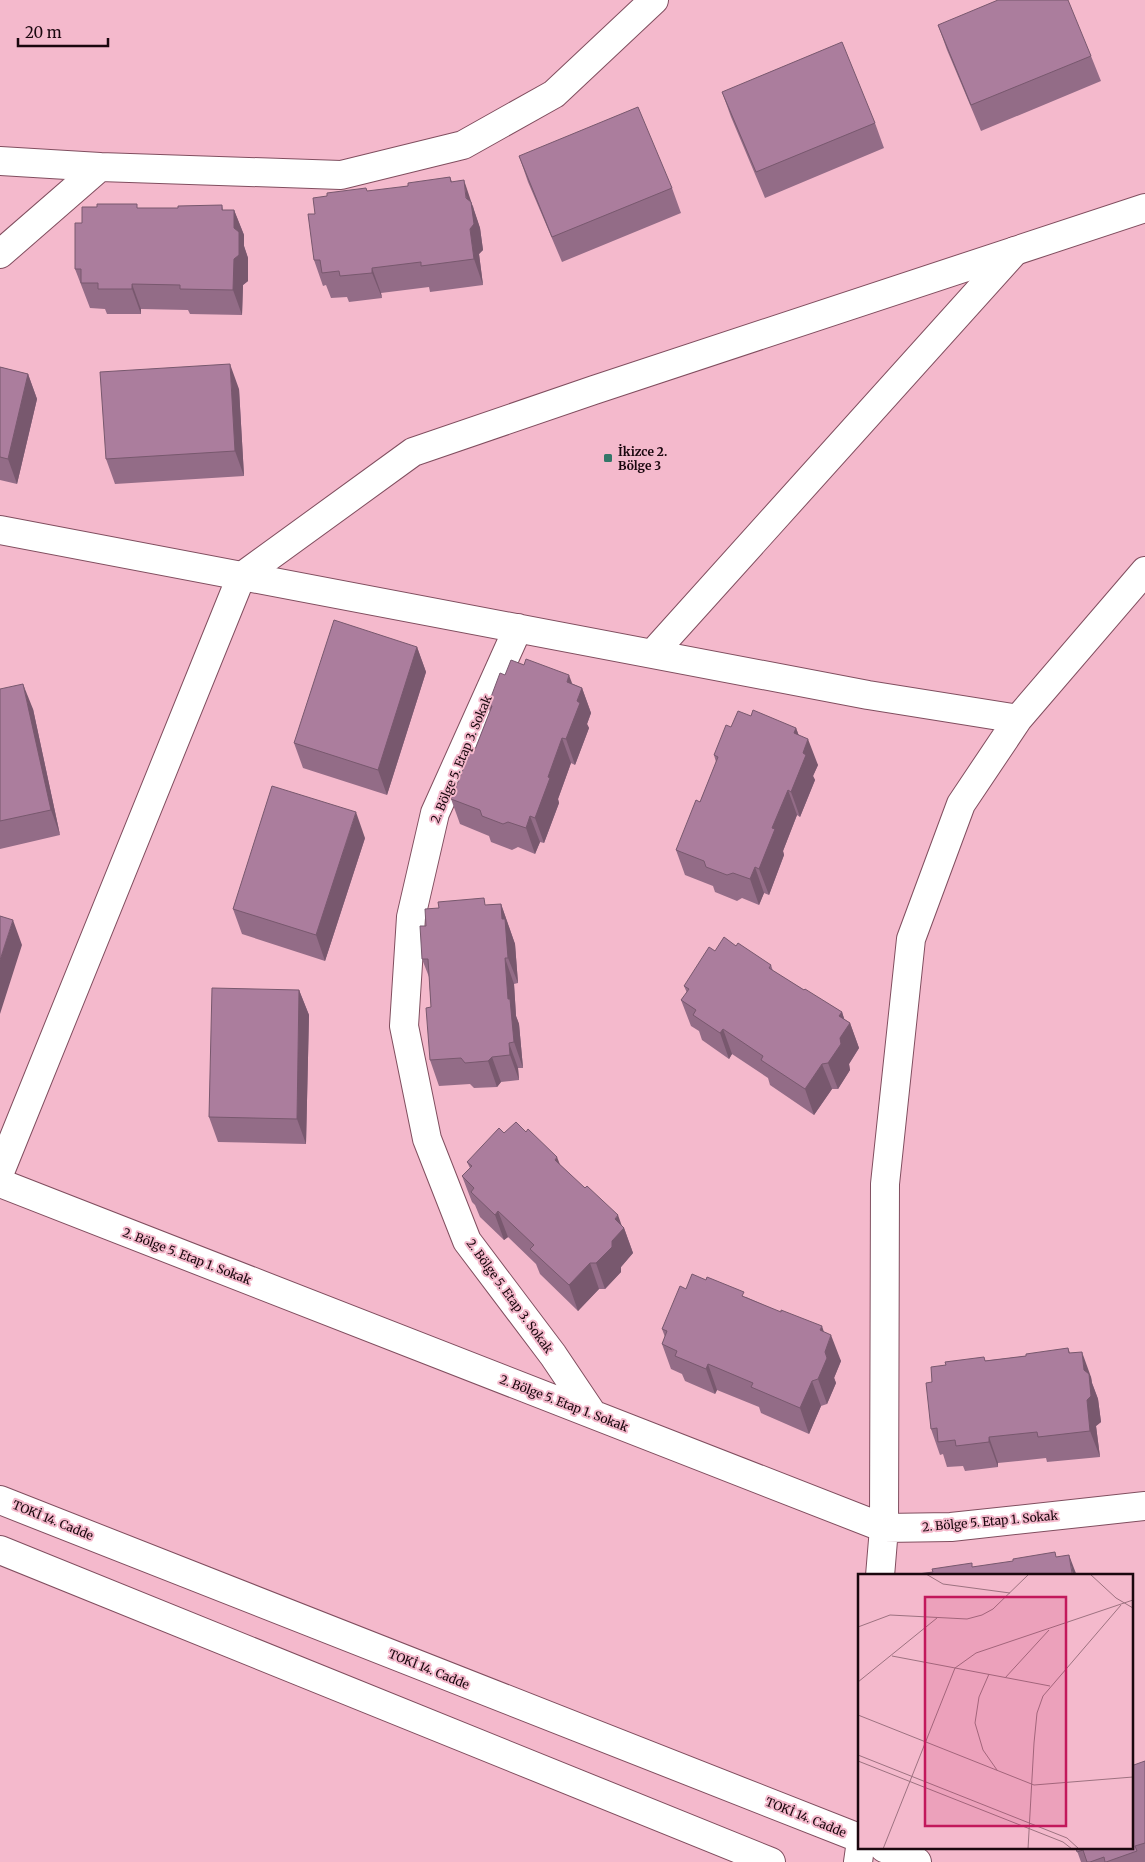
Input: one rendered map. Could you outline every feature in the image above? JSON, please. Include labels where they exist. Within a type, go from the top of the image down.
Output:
[{"type":"street","points":[[0,161],[100,168],[341,175],[463,145],[554,94],[654,0]]},
{"type":"street","points":[[0,254],[100,168]]},
{"type":"street","points":[[0,1172],[240,577],[413,452],[603,387],[1145,208]]},
{"type":"street","points":[[653,653],[1015,251]]},
{"type":"street","points":[[0,530],[868,695],[1018,719]]},
{"type":"street","points":[[880,1574],[884,1528],[885,1184],[911,938],[961,804],[1018,719],[1145,571]]},
{"type":"street","name":"2. Bölge 5. Etap 3. Sokak","points":[[518,628],[435,814],[411,917],[404,1026],[427,1140],[467,1241],[553,1355],[592,1413]]},
{"type":"street","name":"2. Bölge 5. Etap 1. Sokak","points":[[0,1183],[884,1528],[951,1526],[1145,1506]]},
{"type":"street","name":"TOKİ 14. Cadde","points":[[0,1500],[858,1838]]},
{"type":"street","points":[[0,1550],[770,1862]]},
{"type":"street","points":[[889,1850],[917,1862]]},
{"type":"building","points":[[998,0],[1068,0],[1091,56],[971,105],[938,25]]},
{"type":"building","points":[[842,42],[875,123],[756,172],[722,92]]},
{"type":"building","points":[[638,107],[672,188],[552,237],[519,156]]},
{"type":"building","points":[[450,177],[451,182],[464,180],[466,198],[471,202],[474,224],[470,229],[474,259],[421,266],[421,262],[372,268],[372,273],[340,276],[339,271],[322,273],[320,260],[314,260],[308,214],[315,214],[313,198],[327,196],[327,193],[366,188],[367,191],[408,186],[408,183]]},
{"type":"building","points":[[97,204],[137,204],[137,208],[222,205],[222,210],[234,210],[234,228],[239,232],[239,255],[234,259],[233,290],[180,289],[180,285],[132,284],[132,289],[98,289],[98,283],[81,283],[81,269],[75,269],[75,223],[82,223],[82,207],[97,207]]},
{"type":"building","points":[[230,364],[235,451],[106,459],[100,372]]},
{"type":"building","points":[[0,367],[28,374],[8,459],[0,457]]},
{"type":"building","points":[[334,620],[417,647],[378,770],[294,743]]},
{"type":"building","points":[[526,659],[569,675],[567,682],[582,688],[577,701],[580,703],[566,739],[562,738],[535,818],[530,816],[526,828],[508,822],[503,824],[482,816],[480,810],[451,799],[471,750],[474,752],[492,706],[488,705],[500,673],[505,675],[511,660],[524,665]]},
{"type":"building","points":[[23,684],[51,810],[0,821],[0,689]]},
{"type":"building","points":[[753,710],[796,728],[794,733],[808,739],[803,753],[806,755],[791,792],[788,790],[772,828],[775,829],[759,869],[755,867],[750,879],[733,873],[727,875],[706,867],[704,861],[676,850],[696,800],[700,802],[718,757],[714,755],[726,725],[731,727],[738,711],[751,716]]},
{"type":"building","points":[[272,786],[356,812],[316,935],[233,909]]},
{"type":"building","points":[[484,898],[485,905],[501,904],[502,919],[505,919],[508,958],[505,958],[508,999],[510,999],[514,1042],[509,1043],[510,1055],[492,1057],[488,1061],[465,1063],[461,1058],[430,1060],[426,1008],[431,1007],[428,959],[422,959],[420,926],[426,926],[425,909],[439,908],[438,902]]},
{"type":"building","points":[[0,916],[13,920],[0,960]]},
{"type":"building","points":[[724,937],[736,946],[738,943],[771,965],[769,968],[842,1012],[839,1016],[850,1023],[840,1038],[841,1044],[828,1063],[822,1064],[805,1089],[761,1060],[763,1056],[723,1029],[720,1033],[693,1015],[696,1010],[681,1000],[689,989],[684,986],[709,947],[715,951]]},
{"type":"building","points":[[212,988],[299,990],[297,1119],[209,1117]]},
{"type":"building","points":[[516,1122],[526,1132],[528,1129],[557,1157],[555,1160],[618,1215],[615,1219],[624,1228],[612,1241],[612,1247],[596,1263],[590,1263],[569,1285],[530,1249],[534,1245],[498,1211],[495,1215],[471,1192],[474,1188],[462,1176],[472,1166],[467,1162],[499,1128],[504,1133]]},
{"type":"building","points":[[692,1274],[706,1280],[707,1277],[744,1292],[742,1296],[822,1326],[820,1330],[831,1335],[825,1352],[827,1358],[818,1379],[812,1381],[800,1408],[751,1387],[753,1383],[708,1364],[706,1369],[675,1356],[677,1351],[662,1344],[667,1331],[662,1329],[680,1286],[686,1289]]},
{"type":"building","points":[[1068,1348],[1069,1353],[1082,1352],[1084,1370],[1089,1374],[1091,1396],[1087,1400],[1090,1431],[1038,1437],[1037,1432],[989,1437],[989,1442],[956,1446],[955,1440],[938,1442],[937,1428],[931,1429],[926,1383],[932,1382],[931,1367],[946,1365],[945,1362],[984,1357],[985,1361]]},
{"type":"building","points":[[1055,1552],[1056,1557],[1069,1555],[1073,1574],[918,1574],[933,1572],[932,1569],[972,1563],[972,1567],[1013,1561],[1013,1559]]},
{"type":"building","points":[[1145,1761],[1145,1843],[1135,1846],[1137,1851],[1106,1862],[1104,1857],[1087,1862],[1083,1850],[1132,1850],[1132,1766]]},
{"type":"place","name":"İkizce 2. Bölge 3","points":[[608,458]]}]
